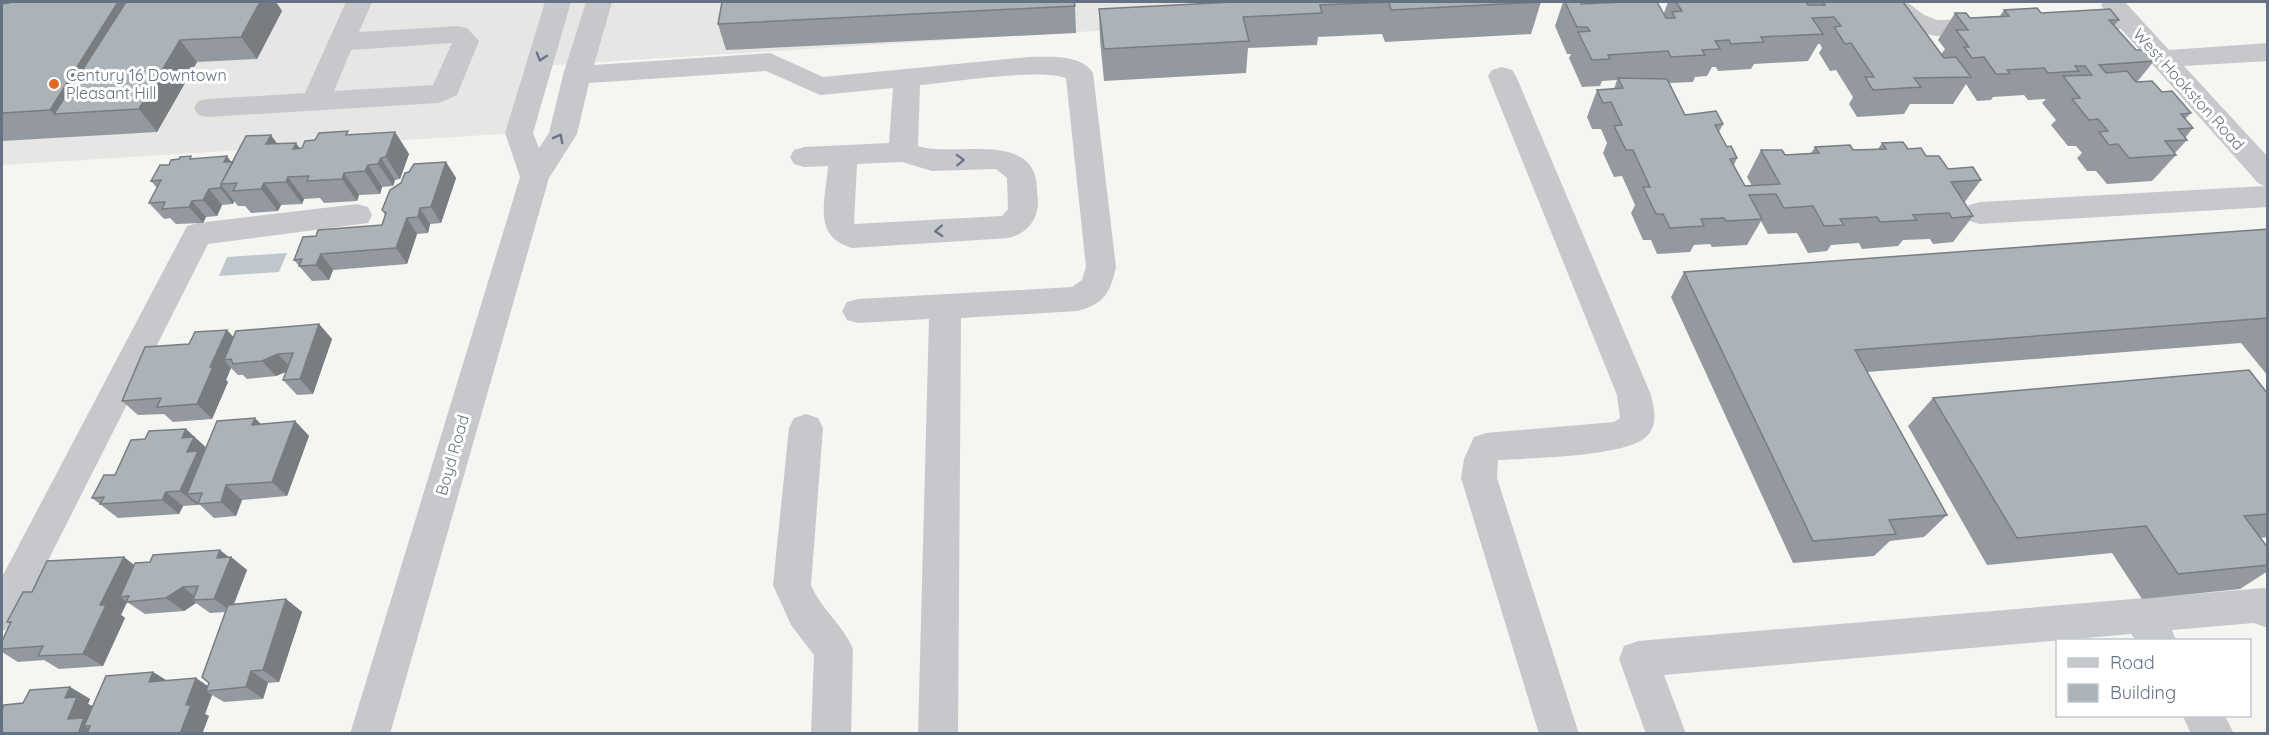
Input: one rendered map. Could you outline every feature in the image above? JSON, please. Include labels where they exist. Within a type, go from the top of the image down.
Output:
[{"type":"street","points":[[315,102],[359,2]]},
{"type":"street","points":[[534,177],[519,133],[558,2]]},
{"type":"street","name":"Boyd Road","points":[[370,734],[534,177],[563,134],[577,75],[599,2]]},
{"type":"street","points":[[1892,2],[1904,15],[1922,25],[1939,29],[2010,26]]},
{"type":"street","points":[[2045,24],[2119,11]]},
{"type":"street","name":"West Hookston Road","points":[[2119,11],[2268,176]]},
{"type":"street","points":[[207,108],[439,94],[447,89],[466,41],[458,34],[341,42]]},
{"type":"street","points":[[2163,59],[2268,52]]},
{"type":"street","points":[[577,75],[770,62],[820,86],[1029,66],[1060,66],[1079,73],[1101,267],[1096,287],[1078,299],[858,311]]},
{"type":"street","points":[[1502,76],[1634,395],[1638,413],[1636,426],[1620,436],[1486,447],[1481,459],[1479,478],[1559,734]]},
{"type":"street","points":[[903,152],[906,78]]},
{"type":"street","points":[[804,157],[843,155],[903,152],[932,161],[999,159],[1013,165],[1022,176],[1023,209],[1018,220],[1009,227],[852,237],[843,232],[838,225],[843,155]]},
{"type":"street","points":[[1980,213],[2268,196]]},
{"type":"street","points":[[2,614],[198,234],[357,215]]},
{"type":"street","points":[[938,734],[945,306]]},
{"type":"street","points":[[806,428],[792,585],[804,613],[834,649],[831,734]]},
{"type":"street","points":[[1665,734],[1638,659],[2149,627],[2265,608]]},
{"type":"street","points":[[2204,717],[2214,734]]},
{"type":"shaded area","points":[[2,2],[1217,2],[1221,23],[539,66],[519,133],[2,165]]},
{"type":"shaded area","points":[[287,253],[279,272],[219,276],[227,257]]},
{"type":"building","points":[[11,2],[118,2],[50,110],[2,113],[2,4]]},
{"type":"building","points":[[126,2],[260,2],[241,37],[180,40],[139,109],[54,114]]},
{"type":"building","points":[[722,2],[1074,2],[1075,6],[718,24]]},
{"type":"building","points":[[1234,2],[1389,2],[1320,5],[1322,13],[1243,17],[1249,41],[1104,49],[1099,9]]},
{"type":"building","points":[[1389,2],[1541,2],[1391,10]]},
{"type":"building","points":[[1565,2],[1580,2],[1581,4],[1657,2],[1666,18],[1675,18],[1672,12],[1682,11],[1676,2],[1806,2],[1808,5],[1825,5],[1823,2],[1903,2],[1944,58],[1956,57],[1971,77],[1914,78],[1921,87],[1873,90],[1865,77],[1874,77],[1851,43],[1845,44],[1834,27],[1841,26],[1834,17],[1812,18],[1823,34],[1761,37],[1764,42],[1731,44],[1729,40],[1715,41],[1720,49],[1702,50],[1705,55],[1671,57],[1668,51],[1608,55],[1610,59],[1592,60],[1578,32],[1590,31],[1587,27],[1577,27]]},
{"type":"building","points":[[2037,8],[2041,13],[2110,9],[2119,20],[2109,20],[2136,50],[2143,50],[2154,61],[2099,65],[2106,73],[2127,71],[2136,82],[2152,81],[2162,92],[2172,91],[2191,113],[2181,114],[2193,128],[2178,129],[2187,140],[2165,141],[2176,155],[2129,158],[2118,144],[2109,145],[2099,132],[2108,131],[2098,119],[2089,120],[2072,99],[2080,98],[2063,76],[2092,75],[2085,66],[2075,66],[2079,71],[2048,73],[2044,68],[2007,70],[2010,74],[1996,74],[1984,57],[1972,58],[1964,47],[1969,47],[1956,30],[1968,30],[1955,13],[1966,13],[1970,18],[2009,16],[2004,10]]},
{"type":"building","points":[[1618,78],[1667,79],[1685,115],[1716,111],[1723,124],[1715,125],[1727,147],[1731,146],[1737,158],[1730,159],[1745,186],[1780,184],[1761,150],[1782,150],[1785,155],[1819,153],[1815,147],[1850,145],[1853,150],[1886,149],[1882,143],[1903,142],[1908,149],[1921,148],[1926,156],[1939,156],[1948,169],[1973,167],[1981,180],[1951,182],[1973,216],[1952,218],[1949,213],[1913,215],[1917,220],[1880,222],[1877,217],[1840,219],[1844,225],[1824,226],[1813,206],[1784,208],[1776,194],[1749,195],[1762,219],[1726,221],[1724,218],[1701,219],[1704,226],[1670,228],[1663,214],[1656,214],[1643,187],[1650,187],[1633,150],[1626,150],[1614,126],[1622,125],[1611,102],[1603,103],[1597,90],[1623,88]]},
{"type":"building","points":[[348,131],[346,135],[395,132],[386,157],[381,158],[378,164],[368,165],[365,171],[344,173],[342,179],[307,181],[309,176],[288,177],[286,182],[264,183],[261,189],[233,191],[237,183],[221,184],[246,136],[271,135],[266,144],[296,143],[293,149],[302,148],[305,141],[315,140],[319,133]]},
{"type":"building","points":[[191,156],[190,159],[227,156],[224,162],[233,162],[220,188],[209,189],[203,200],[192,201],[189,207],[162,209],[165,202],[149,203],[161,180],[151,181],[160,165],[169,165],[171,160]]},
{"type":"building","points":[[446,162],[431,207],[420,208],[418,217],[407,218],[396,248],[321,254],[316,265],[299,266],[302,259],[294,260],[303,237],[316,236],[318,230],[382,225],[386,213],[382,210],[390,190],[401,183],[405,173],[409,172],[414,164]]},
{"type":"building","points":[[2268,229],[2268,318],[1855,350],[1947,515],[1889,520],[1896,534],[1813,541],[1684,272]]},
{"type":"building","points":[[319,324],[300,379],[283,380],[293,353],[278,354],[262,361],[233,364],[231,359],[224,360],[236,331]]},
{"type":"building","points":[[227,330],[210,367],[213,367],[197,404],[157,407],[161,398],[122,401],[145,347],[189,344],[195,332]]},
{"type":"building","points":[[2249,370],[2268,394],[2268,514],[2244,516],[2268,548],[2268,565],[2178,574],[2146,526],[2017,538],[1933,398]]},
{"type":"building","points":[[255,418],[252,425],[295,421],[272,482],[226,485],[221,502],[198,504],[202,493],[187,494],[217,421]]},
{"type":"building","points":[[186,429],[182,438],[194,437],[187,452],[198,451],[180,491],[166,492],[162,500],[100,504],[104,497],[92,498],[104,475],[115,475],[131,440],[145,439],[149,431]]},
{"type":"building","points":[[220,550],[217,558],[231,557],[214,599],[193,600],[198,586],[183,587],[166,598],[126,602],[129,596],[120,597],[135,563],[150,562],[153,555]]},
{"type":"building","points":[[124,557],[100,605],[106,605],[83,654],[38,656],[43,646],[2,649],[2,641],[11,622],[7,622],[23,592],[32,592],[47,561]]},
{"type":"building","points":[[286,599],[263,670],[251,671],[246,687],[206,691],[209,683],[202,677],[228,605]]},
{"type":"building","points":[[153,672],[149,682],[196,678],[186,705],[191,705],[180,734],[87,734],[90,726],[84,726],[106,676]]},
{"type":"building","points":[[70,687],[65,698],[77,697],[68,719],[84,718],[78,734],[2,734],[4,705],[23,703],[30,690]]},
{"type":"place","name":"Century 16 Downtown Pleasant Hill","points":[[54,84]]}]
